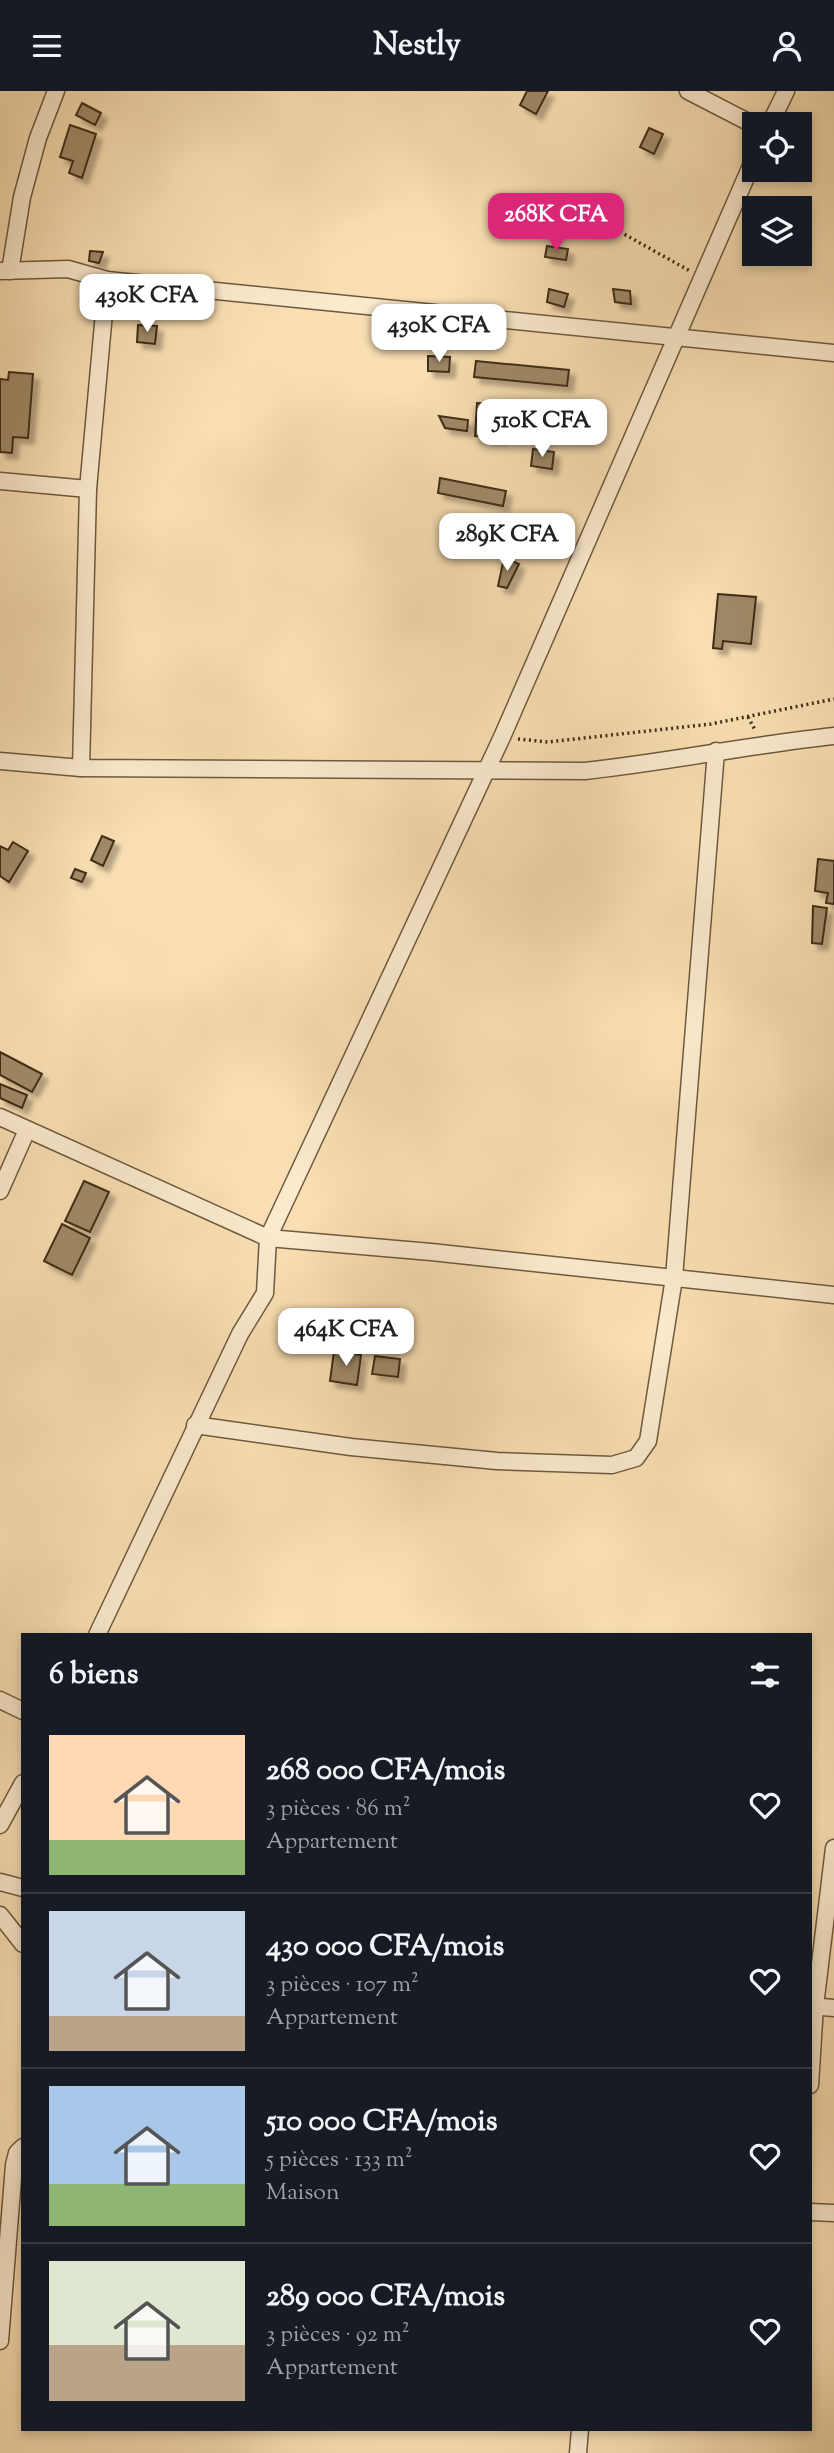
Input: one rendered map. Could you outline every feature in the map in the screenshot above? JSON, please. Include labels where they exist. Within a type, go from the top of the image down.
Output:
[{"type":"street","points":[[56,91],[38,138],[5,271],[68,269],[107,280],[834,353]]},
{"type":"street","points":[[688,91],[742,119]]},
{"type":"street","points":[[776,112],[786,91]]},
{"type":"street","points":[[98,1633],[195,1425],[240,1334],[265,1293],[268,1238],[488,769],[744,182]]},
{"type":"street","points":[[82,768],[88,489],[107,280]]},
{"type":"street","points":[[0,481],[88,489]]},
{"type":"street","points":[[0,761],[82,768],[585,771],[834,736]]},
{"type":"street","points":[[195,1425],[351,1447],[497,1461],[612,1465],[636,1458],[648,1441],[674,1278],[716,751]]},
{"type":"street","points":[[0,1117],[268,1238],[431,1252],[834,1295]]},
{"type":"street","points":[[0,1191],[27,1130]]},
{"type":"street","points":[[0,1700],[21,1710]]},
{"type":"street","points":[[0,1825],[21,1787]]},
{"type":"street","points":[[834,1848],[812,2006],[834,2008]]},
{"type":"street","points":[[0,1882],[21,1887]]},
{"type":"street","points":[[0,1915],[21,1941]]},
{"type":"street","points":[[0,2340],[14,2165],[21,2149]]},
{"type":"street","points":[[812,2212],[834,2213]]},
{"type":"street","points":[[578,2453],[580,2431]]},
{"type":"path","points":[[615,229],[701,277]]},
{"type":"path","points":[[502,737],[548,743],[711,724],[834,699]]},
{"type":"building","points":[[527,91],[548,91],[536,114],[520,105]]},
{"type":"building","points":[[82,103],[101,113],[95,125],[76,115]]},
{"type":"building","points":[[70,125],[96,134],[82,178],[69,173],[73,161],[60,157]]},
{"type":"building","points":[[649,128],[663,134],[654,154],[640,147]]},
{"type":"building","points":[[547,246],[568,249],[566,260],[545,257]]},
{"type":"building","points":[[90,251],[103,252],[99,263],[89,261]]},
{"type":"building","points":[[549,289],[568,294],[564,307],[547,302]]},
{"type":"building","points":[[613,289],[630,291],[631,304],[615,302]]},
{"type":"building","points":[[138,325],[157,326],[155,344],[137,342]]},
{"type":"building","points":[[428,356],[450,357],[449,372],[428,371]]},
{"type":"building","points":[[476,361],[569,370],[567,386],[474,377]]},
{"type":"building","points":[[9,372],[33,374],[28,438],[13,437],[12,453],[0,452],[0,379],[8,380]]},
{"type":"building","points":[[477,403],[504,405],[501,438],[475,436]]},
{"type":"building","points":[[439,416],[468,420],[467,431],[445,428]]},
{"type":"building","points":[[533,449],[554,452],[552,469],[531,466]]},
{"type":"building","points":[[440,478],[506,491],[503,506],[438,493]]},
{"type":"building","points":[[504,558],[519,564],[507,588],[498,586]]},
{"type":"building","points":[[718,594],[756,597],[751,644],[723,641],[722,649],[713,648]]},
{"type":"building","points":[[102,836],[114,841],[103,866],[91,860]]},
{"type":"building","points":[[13,842],[28,851],[9,882],[0,876],[0,846],[8,850]]},
{"type":"building","points":[[818,859],[834,861],[834,904],[826,903],[828,893],[815,891]]},
{"type":"building","points":[[75,869],[86,873],[82,882],[71,878]]},
{"type":"building","points":[[813,906],[827,908],[822,944],[812,943]]},
{"type":"building","points":[[0,1052],[42,1074],[32,1092],[0,1075]]},
{"type":"building","points":[[0,1084],[27,1095],[22,1108],[0,1098]]},
{"type":"building","points":[[84,1181],[109,1192],[90,1232],[65,1221]]},
{"type":"building","points":[[62,1224],[90,1238],[72,1275],[44,1261]]},
{"type":"building","points":[[334,1351],[361,1355],[357,1385],[330,1381]]},
{"type":"building","points":[[375,1356],[400,1359],[398,1377],[372,1374]]}]
